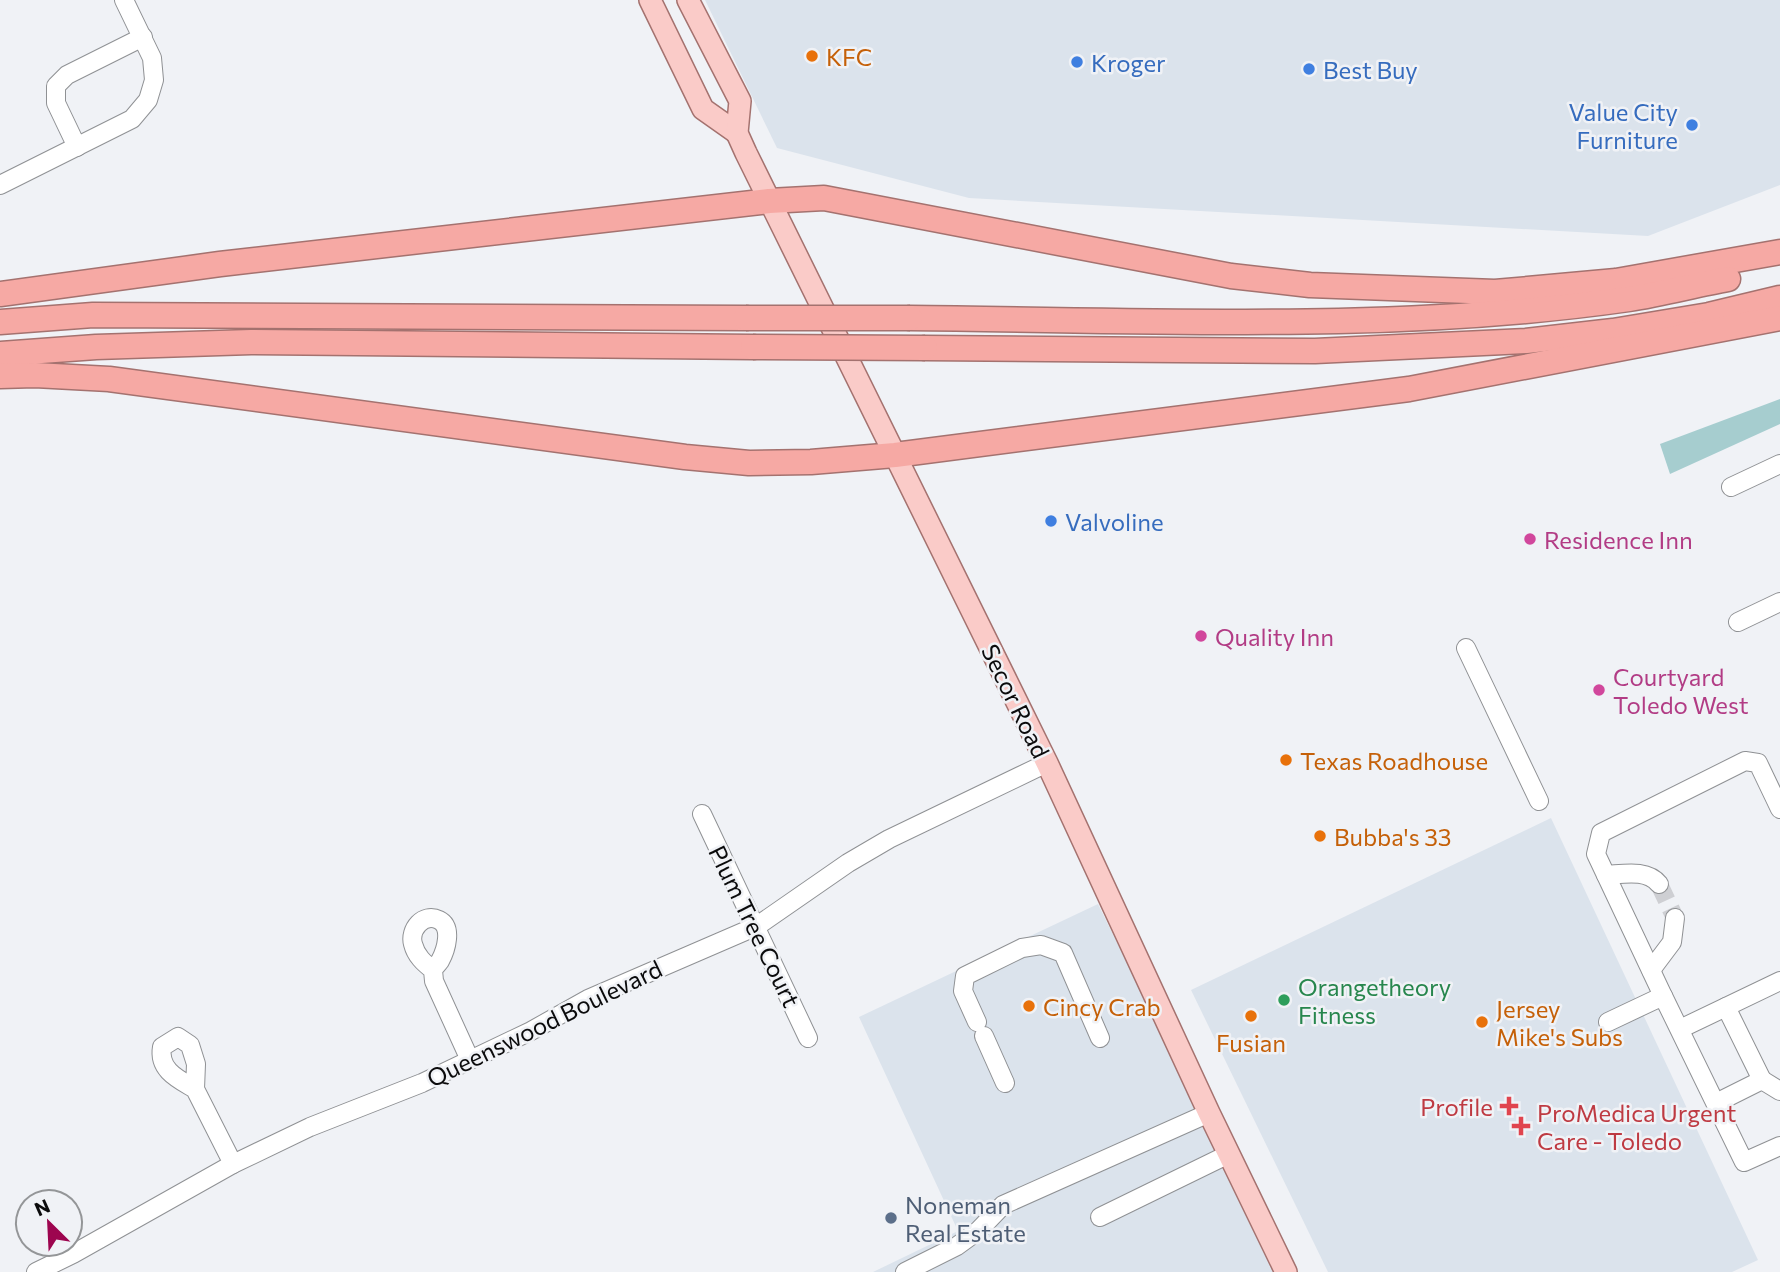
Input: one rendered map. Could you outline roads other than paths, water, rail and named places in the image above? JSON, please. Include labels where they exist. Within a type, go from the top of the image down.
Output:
[{"type":"highway","points":[[0,294],[220,264],[769,201],[824,198],[1231,276],[1310,285],[1495,292],[1616,281],[1780,252]]},
{"type":"highway","points":[[0,323],[93,315],[1312,322],[1502,313],[1631,298],[1780,267]]},
{"type":"highway","points":[[0,354],[251,341],[1315,351],[1526,341],[1613,331],[1709,315],[1780,298]]},
{"type":"highway","points":[[0,376],[108,379],[672,455],[750,463],[811,462],[895,455],[1409,389],[1780,318]]},
{"type":"main road","name":"Secor Road","points":[[650,0],[703,109],[737,133],[1046,763],[1286,1272]]},
{"type":"main road","name":"Secor Road","points":[[688,0],[740,102],[737,133]]},
{"type":"street","points":[[0,185],[132,119],[148,100],[155,68],[124,0]]},
{"type":"street","points":[[77,147],[56,103],[56,86],[67,75],[143,37]]},
{"type":"street","points":[[1731,487],[1780,464]]},
{"type":"street","points":[[1738,622],[1780,602]]},
{"type":"street","points":[[1466,648],[1539,801]]},
{"type":"street","points":[[1780,809],[1758,763],[1745,761],[1601,833],[1596,854],[1744,1162],[1780,1146]]},
{"type":"street","name":"Queenswood Boulevard","points":[[36,1272],[233,1164],[310,1127],[422,1083],[531,1031],[589,999],[757,926],[848,863],[889,839],[1046,763]]},
{"type":"street","name":"Plum Tree Court","points":[[702,814],[808,1038]]},
{"type":"street","points":[[1606,875],[1639,873],[1654,878],[1659,884]]},
{"type":"street","points":[[1651,970],[1672,942],[1675,918]]},
{"type":"street","points":[[1005,1083],[963,991],[965,976],[1022,948],[1041,945],[1063,953],[1100,1038]]},
{"type":"street","points":[[433,970],[434,981],[470,1060]]},
{"type":"street","points":[[1680,1029],[1780,981]]},
{"type":"street","points":[[1608,1022],[1664,996]]},
{"type":"street","points":[[1726,1007],[1762,1080],[1780,1091]]},
{"type":"street","points":[[1716,1103],[1762,1080]]},
{"type":"street","points":[[195,1089],[233,1164]]},
{"type":"street","points":[[905,1272],[957,1246],[979,1230],[1003,1205],[1209,1113]]},
{"type":"street","points":[[1100,1217],[1229,1154]]},
{"type":"water","points":[[1780,399],[1780,424],[1670,474],[1660,444]]},
{"type":"tunnel","points":[[1659,884],[1675,918]]},
{"type":"place","name":"KFC","points":[[812,56]]},
{"type":"place","name":"Kroger","points":[[1077,62]]},
{"type":"place","name":"Best Buy","points":[[1309,69]]},
{"type":"place","name":"Value City Furniture","points":[[1692,125]]},
{"type":"place","name":"Valvoline","points":[[1051,521]]},
{"type":"place","name":"Residence Inn","points":[[1530,539]]},
{"type":"place","name":"Quality Inn","points":[[1201,636]]},
{"type":"place","name":"Courtyard Toledo West","points":[[1599,690]]},
{"type":"place","name":"Texas Roadhouse","points":[[1286,760]]},
{"type":"place","name":"Bubba's 33","points":[[1320,836]]},
{"type":"place","name":"Orangetheory Fitness","points":[[1284,1000]]},
{"type":"place","name":"Cincy Crab","points":[[1029,1006]]},
{"type":"place","name":"Fusian","points":[[1251,1016]]},
{"type":"place","name":"Jersey Mike's Subs","points":[[1482,1022]]},
{"type":"place","name":"Profile","points":[[1509,1106]]},
{"type":"place","name":"ProMedica Urgent Care - Toledo","points":[[1521,1126]]},
{"type":"place","name":"Noneman Real Estate","points":[[891,1218]]}]
